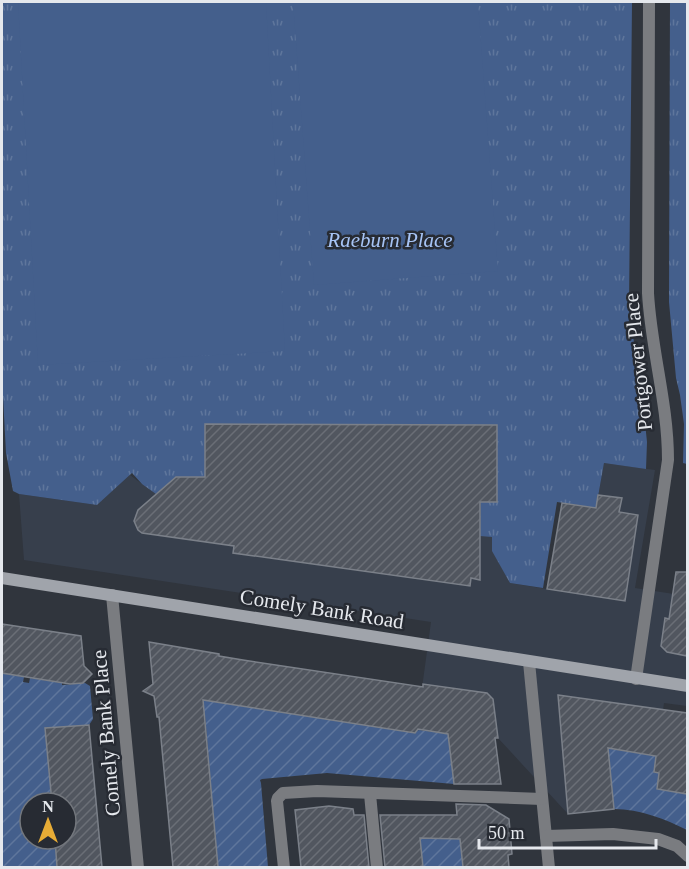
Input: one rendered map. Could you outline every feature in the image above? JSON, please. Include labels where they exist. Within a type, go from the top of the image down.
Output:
[{"type":"main road","name":"Comely Bank Road","points":[[2,578],[636,679]]},
{"type":"main road","points":[[636,679],[687,686]]},
{"type":"street","name":"Portgower Place","points":[[636,679],[668,459],[667,428],[649,319],[649,2]]},
{"type":"street","name":"Comely Bank Place","points":[[112,595],[138,867]]},
{"type":"street","points":[[529,662],[549,867]]},
{"type":"street","points":[[284,867],[277,801],[283,794],[317,791],[542,799]]},
{"type":"street","points":[[370,794],[377,867]]},
{"type":"street","points":[[546,836],[613,834],[658,839],[677,846],[687,856]]},
{"type":"shaded area","points":[[604,463],[655,470],[635,588],[687,596],[687,706],[664,703],[657,752],[651,755],[605,748],[614,809],[568,814],[498,738],[450,741],[416,732],[431,622],[24,560],[19,494],[97,505],[130,475],[142,484],[176,477],[481,478],[492,537],[510,583],[547,589],[562,503],[596,508]]},
{"type":"green space","name":"Raeburn Place","points":[[2,2],[632,2],[629,306],[647,442],[646,469],[604,463],[596,508],[557,502],[543,588],[510,583],[492,551],[492,537],[480,536],[481,479],[176,477],[156,494],[132,473],[97,505],[19,494],[13,491],[6,453],[2,377]]},
{"type":"green space","points":[[18,2],[266,2],[285,351],[38,365]]},
{"type":"green space","points":[[293,2],[478,2],[498,271],[314,285]]},
{"type":"green space","points":[[670,2],[688,2],[687,464],[683,463],[684,424],[676,378],[669,302]]},
{"type":"green space","points":[[2,673],[24,677],[23,682],[29,683],[30,678],[62,683],[62,685],[85,683],[90,686],[93,719],[89,725],[45,729],[51,791],[18,791],[18,851],[56,851],[57,867],[2,867]]},
{"type":"green space","points":[[197,691],[217,702],[414,733],[419,730],[449,734],[454,784],[327,773],[262,779],[260,780],[268,867],[218,867],[205,716]]},
{"type":"green space","points":[[605,748],[651,755],[657,752],[654,772],[659,773],[657,789],[687,794],[687,830],[652,815],[614,809]]},
{"type":"green space","points":[[420,838],[460,839],[463,867],[423,867]]},
{"type":"building","points":[[205,424],[497,425],[497,502],[480,502],[480,580],[471,578],[470,586],[233,553],[234,546],[142,533],[134,521],[138,510],[176,477],[205,477]]},
{"type":"building","points":[[598,495],[622,498],[619,512],[638,515],[625,601],[547,589],[562,503],[596,508]]},
{"type":"building","points":[[676,572],[687,572],[687,656],[667,652],[661,646],[665,618],[669,619]]},
{"type":"building","points":[[2,624],[81,636],[84,666],[92,674],[83,683],[70,684],[2,673]]},
{"type":"building","points":[[149,642],[243,660],[423,687],[423,684],[487,693],[493,699],[501,784],[454,784],[448,734],[418,729],[415,733],[203,700],[218,867],[173,867],[159,717],[157,717],[154,696],[143,691],[153,684]]},
{"type":"building","points":[[558,695],[687,713],[687,794],[657,789],[659,773],[654,772],[656,756],[608,748],[614,809],[568,814]]},
{"type":"building","points":[[89,725],[102,867],[57,867],[56,851],[78,851],[78,791],[51,791],[45,728]]},
{"type":"building","points":[[456,804],[486,805],[509,819],[512,854],[508,855],[509,867],[463,867],[460,839],[420,838],[423,867],[385,867],[380,815],[457,815]]},
{"type":"building","points":[[329,806],[353,809],[354,815],[364,815],[369,867],[301,867],[295,810]]}]
